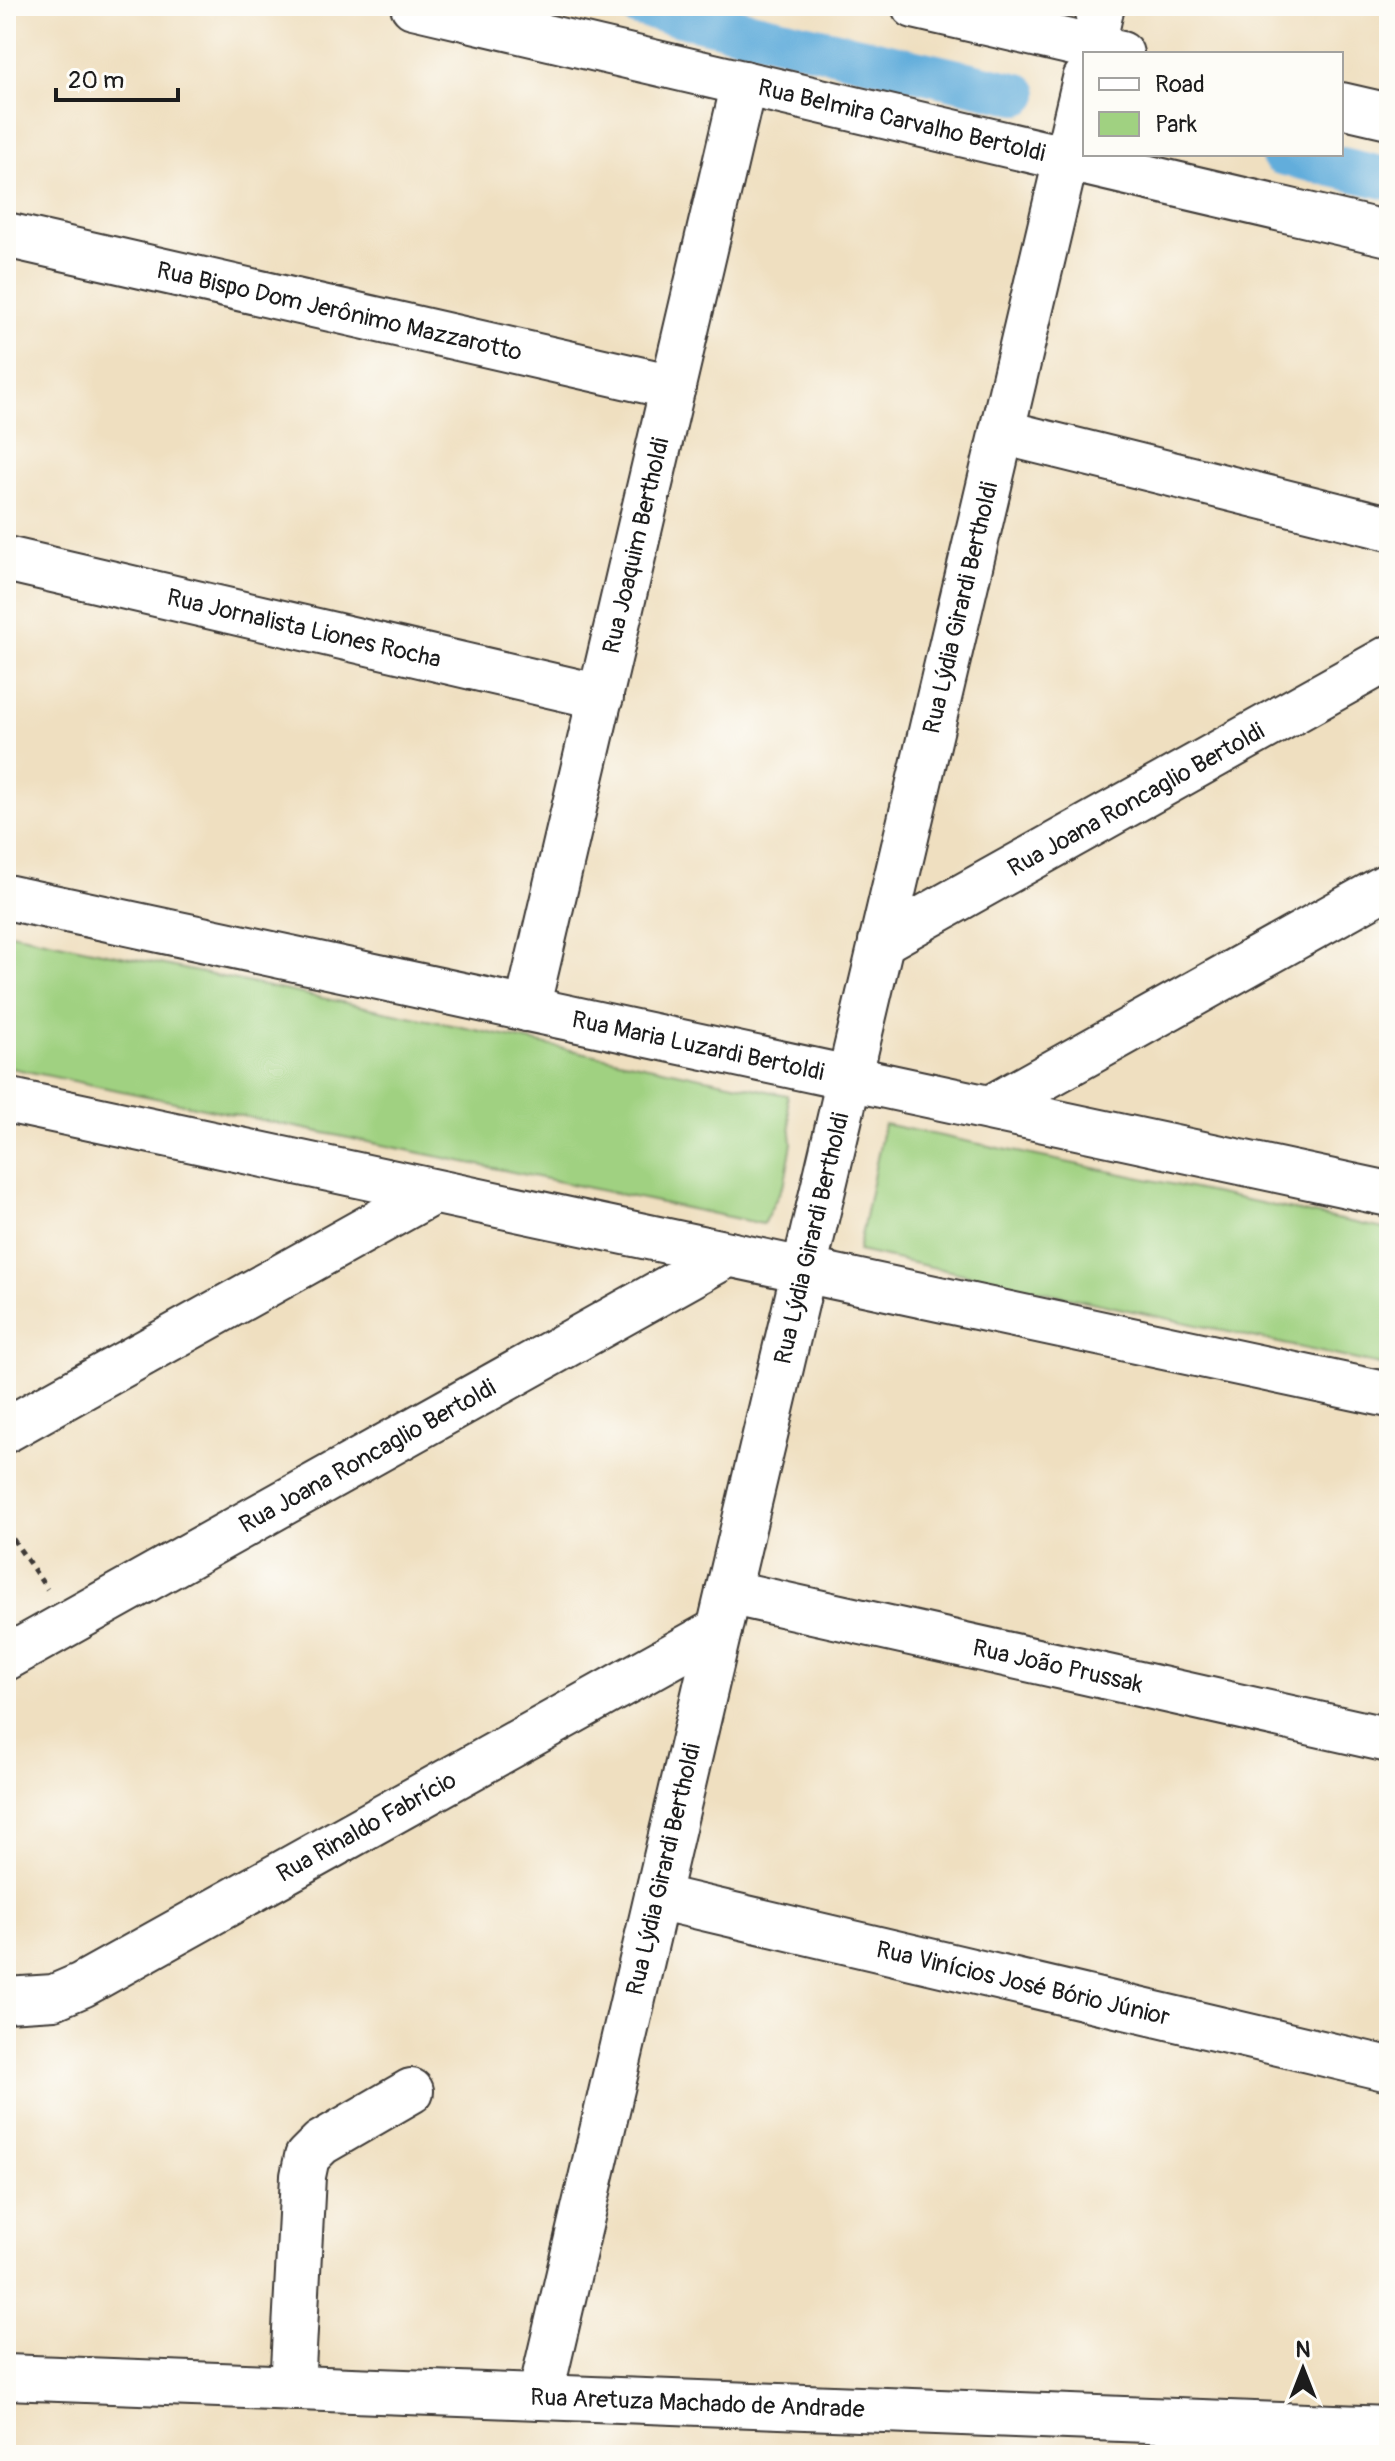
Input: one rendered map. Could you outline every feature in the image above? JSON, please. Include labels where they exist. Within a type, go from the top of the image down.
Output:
[{"type":"street","name":"Rua Belmira Carvalho Bertoldi","points":[[413,6],[1389,234]]},
{"type":"street","points":[[914,6],[1098,48]]},
{"type":"street","name":"Rua Joaquim Bertholdi","points":[[527,1009],[744,83]]},
{"type":"street","name":"Rua Lýdia Girardi Bertholdi","points":[[540,2397],[1066,158],[1083,100]]},
{"type":"street","points":[[1343,105],[1389,116]]},
{"type":"street","name":"Rua Bispo Dom Jerônimo Mazzarotto","points":[[6,235],[673,387]]},
{"type":"street","points":[[1002,432],[1389,528]]},
{"type":"street","name":"Rua Jornalista Liones Rocha","points":[[6,559],[601,697]]},
{"type":"street","name":"Rua Joana Roncaglio Bertoldi","points":[[881,942],[1389,658]]},
{"type":"street","points":[[990,1108],[1389,885]]},
{"type":"street","name":"Rua Maria Luzardi Bertoldi","points":[[6,897],[1389,1194]]},
{"type":"street","points":[[6,1100],[1389,1395]]},
{"type":"street","points":[[6,1430],[433,1192]]},
{"type":"street","name":"Rua Joana Roncaglio Bertoldi","points":[[6,1658],[729,1254]]},
{"type":"street","name":"Rua João Prussak","points":[[723,1611],[1389,1740]]},
{"type":"street","name":"Rua Rinaldo Fabrício","points":[[6,2000],[54,1997],[82,1985],[723,1611]]},
{"type":"street","name":"Rua Vinícios José Bório Júnior","points":[[657,1897],[1389,2069]]},
{"type":"street","points":[[292,2388],[303,2176],[307,2157],[321,2143],[411,2091]]},
{"type":"street","name":"Rua Aretuza Machado de Andrade","points":[[6,2377],[1389,2429]]},
{"type":"path","points":[[6,1529],[70,1623]]},
{"type":"green space","points":[[6,932],[787,1095],[792,1143],[785,1182],[763,1224],[6,1067]]},
{"type":"green space","points":[[884,1124],[1389,1230],[1389,1367],[858,1251]]},
{"type":"waterway","points":[[638,6],[1018,94]]},
{"type":"waterway","points":[[1290,156],[1389,179]]}]
